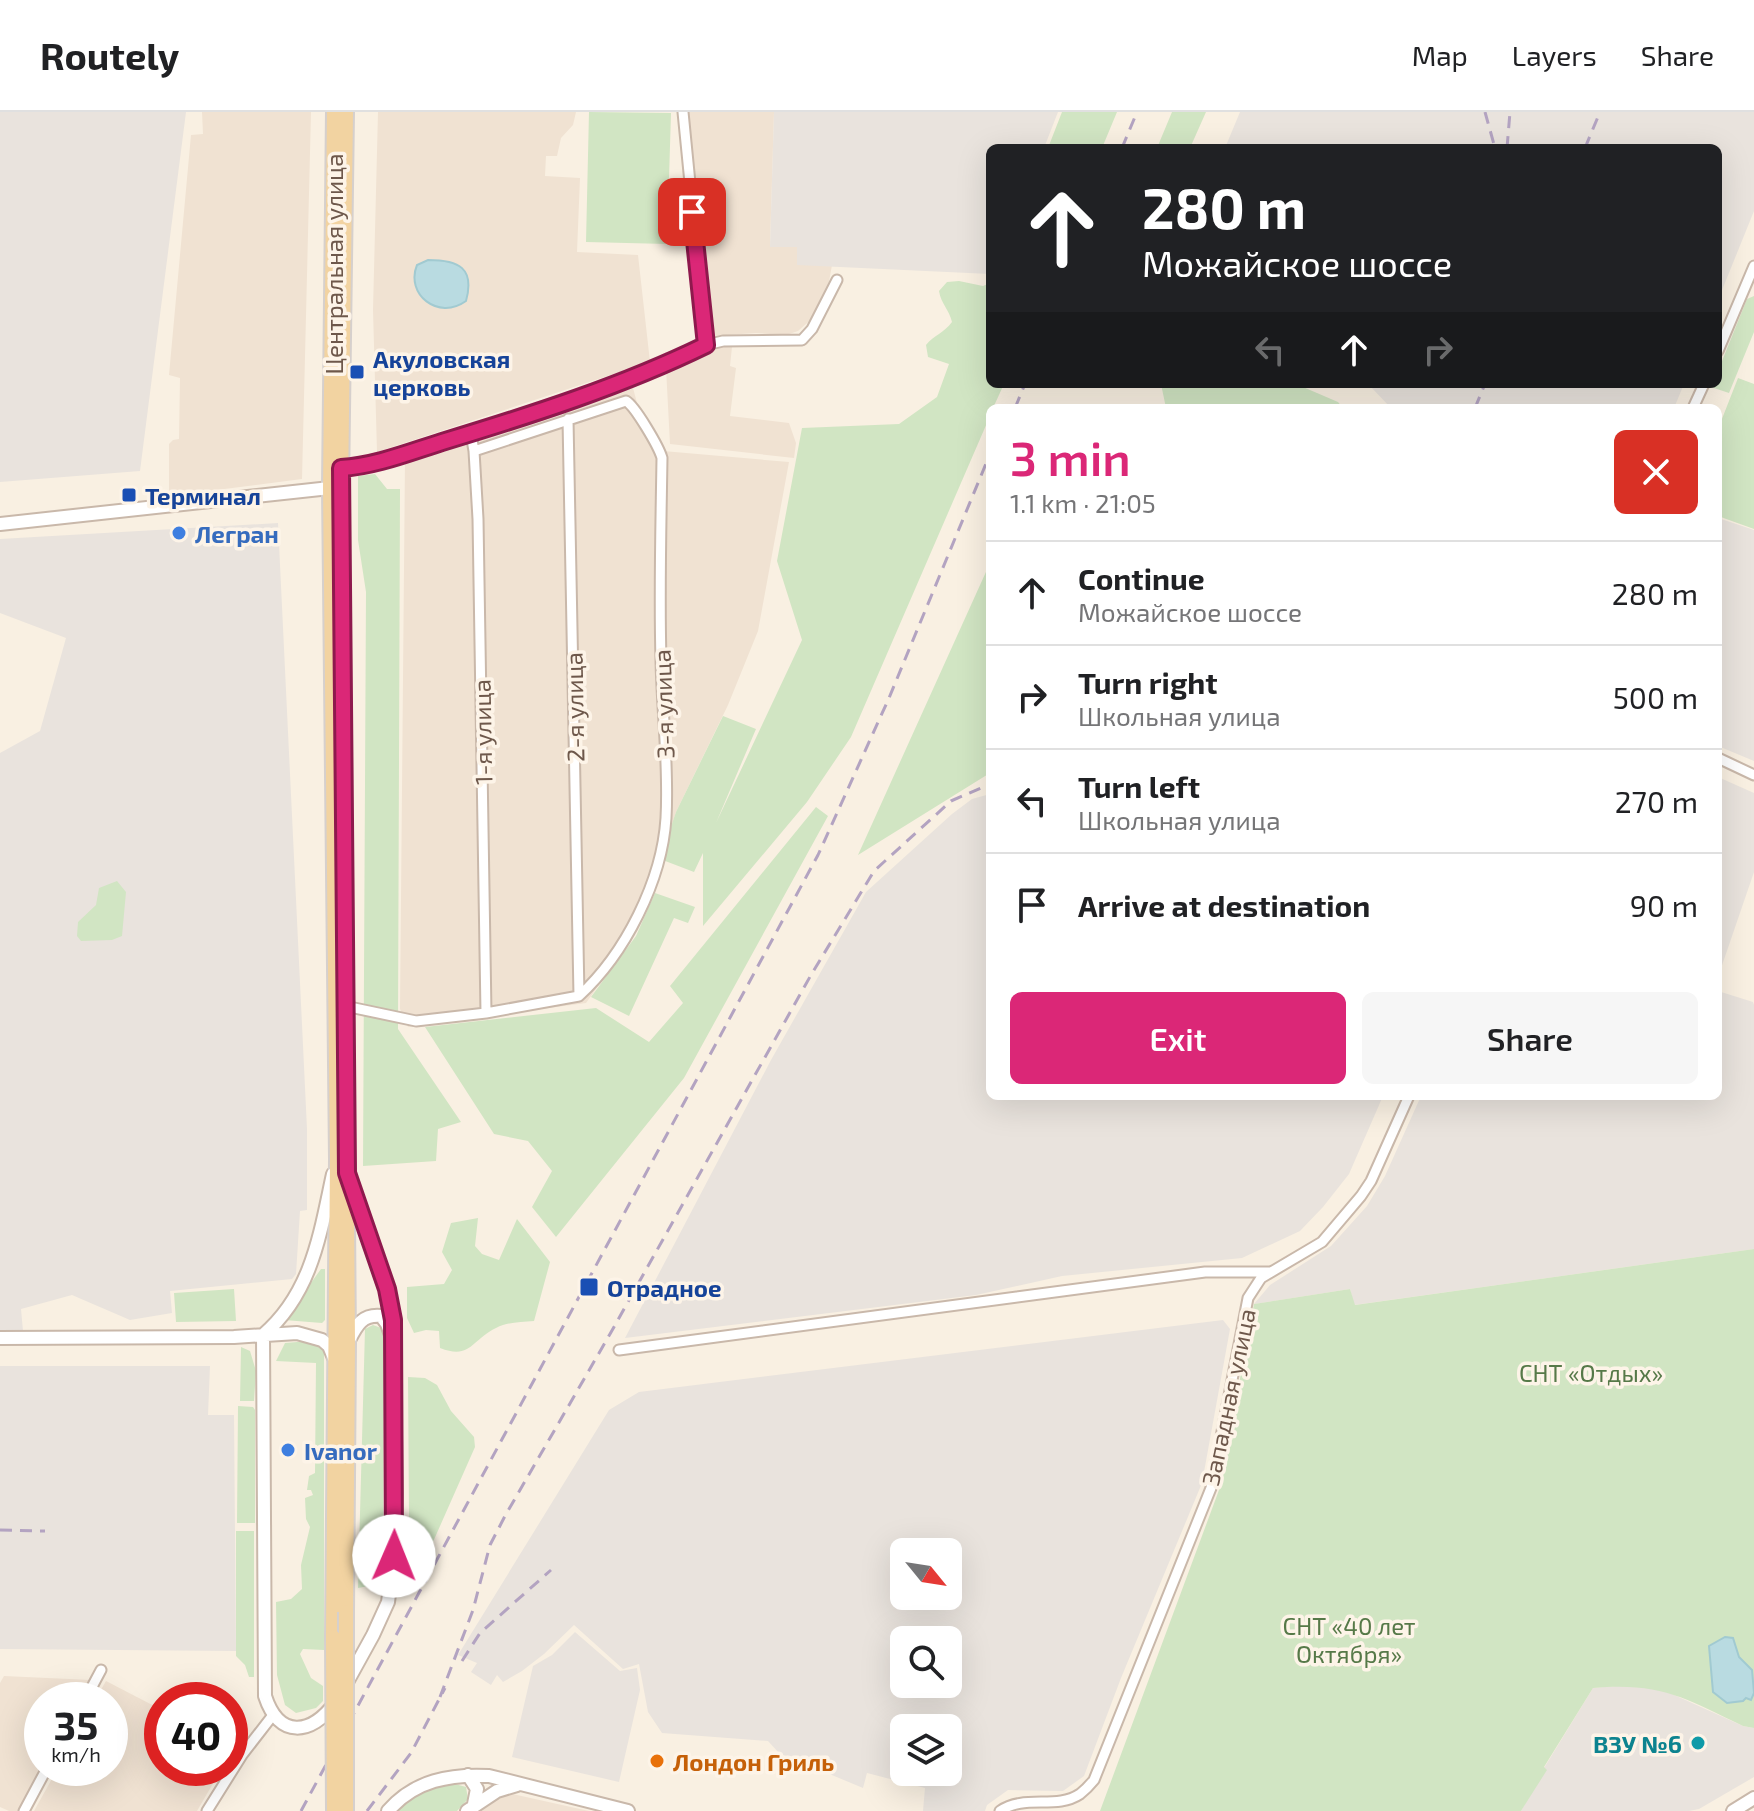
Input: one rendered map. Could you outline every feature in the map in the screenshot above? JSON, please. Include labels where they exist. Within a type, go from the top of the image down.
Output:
[{"type":"main road","name":"Центральная улица","points":[[334,112],[332,417],[335,487]]},
{"type":"main road","name":"Центральная улица","points":[[335,487],[342,463],[346,112]]},
{"type":"main road","points":[[335,487],[347,1173],[346,1811]]},
{"type":"main road","points":[[334,1811],[337,1159],[335,487]]},
{"type":"street","points":[[683,112],[706,345]]},
{"type":"street","points":[[1722,342],[1754,266]]},
{"type":"street","points":[[342,463],[377,462],[471,434],[656,369],[706,345],[747,340],[802,340],[812,329],[837,280]]},
{"type":"street","name":"3-я улица","points":[[568,419],[626,401],[633,404],[662,458],[661,658],[666,814],[653,876],[639,914],[593,983],[579,996]]},
{"type":"street","points":[[474,451],[568,419]]},
{"type":"street","name":"2-я улица","points":[[568,419],[579,996]]},
{"type":"street","name":"1-я улица","points":[[471,434],[478,519],[486,1013]]},
{"type":"street","points":[[0,524],[335,487]]},
{"type":"street","points":[[1722,760],[1754,775]]},
{"type":"street","points":[[345,1006],[416,1021],[486,1013],[579,996]]},
{"type":"street","name":"Западная улица","points":[[1000,1811],[1013,1802],[1064,1801],[1080,1795],[1094,1780],[1211,1488],[1248,1298],[1261,1278],[1322,1242],[1361,1196],[1371,1181],[1407,1100]]},
{"type":"street","points":[[337,1159],[315,1256],[300,1292],[263,1335],[263,1683],[273,1715],[283,1724],[300,1728],[318,1721],[328,1712],[373,1635],[388,1602],[394,1556],[393,1320],[387,1289],[347,1173]]},
{"type":"street","points":[[619,1350],[1205,1272],[1269,1272]]},
{"type":"street","points":[[348,1342],[358,1323],[370,1315],[381,1316],[394,1346]]},
{"type":"street","points":[[0,1338],[310,1335],[329,1346],[336,1365]]},
{"type":"street","points":[[95,1682],[101,1670]]},
{"type":"street","points":[[207,1811],[242,1755],[273,1715]]},
{"type":"street","points":[[468,1775],[477,1789],[471,1807]]},
{"type":"street","points":[[388,1811],[412,1789],[444,1777],[468,1775],[489,1776],[628,1811]]},
{"type":"street","points":[[471,1807],[497,1791],[518,1785]]},
{"type":"street","points":[[24,1811],[37,1786]]},
{"type":"street","points":[[1733,1811],[1754,1798]]},
{"type":"shaded area","points":[[0,112],[186,112],[140,471],[0,482]]},
{"type":"shaded area","points":[[202,112],[311,112],[302,479],[169,496],[169,444],[179,439],[180,378],[169,375],[191,135],[203,134]]},
{"type":"shaded area","points":[[378,112],[576,112],[573,125],[561,138],[557,156],[546,156],[545,176],[580,178],[577,252],[638,255],[650,362],[377,452],[373,310]]},
{"type":"shaded area","points":[[687,112],[774,112],[770,246],[797,247],[797,265],[832,265],[828,287],[814,317],[798,331],[786,335],[711,336],[699,254]]},
{"type":"shaded area","points":[[774,112],[1058,112],[1046,144],[986,144],[986,274],[797,265],[797,247],[770,247]]},
{"type":"shaded area","points":[[1240,112],[1754,112],[1754,211],[1722,290],[1722,144],[1227,144]]},
{"type":"shaded area","points":[[715,347],[732,347],[730,366],[736,368],[730,416],[789,423],[796,443],[794,458],[670,444],[666,368]]},
{"type":"shaded area","points":[[633,388],[637,403],[663,451],[789,462],[758,631],[728,705],[676,812],[645,912],[634,936],[586,1003],[408,1027],[400,1009],[405,459]]},
{"type":"shaded area","points":[[1372,388],[1682,388],[1676,404],[1387,404]]},
{"type":"shaded area","points":[[1722,519],[1754,530],[1754,761],[1722,748]]},
{"type":"shaded area","points":[[278,523],[307,1129],[307,1210],[300,1211],[296,1274],[292,1279],[170,1291],[172,1313],[130,1320],[72,1295],[21,1309],[23,1331],[0,1331],[0,753],[40,731],[66,638],[0,613],[0,539]]},
{"type":"shaded area","points":[[1722,779],[1754,793],[1754,872],[1722,965]]},
{"type":"shaded area","points":[[986,795],[986,1100],[1381,1100],[1349,1174],[1300,1231],[1242,1258],[1062,1276],[976,1295],[625,1338],[771,1060],[866,892],[972,799]]},
{"type":"shaded area","points":[[1722,992],[1753,1002],[1754,1249],[1354,1305],[1350,1289],[1254,1304],[1270,1285],[1331,1246],[1367,1206],[1385,1176],[1419,1100],[1722,1100]]},
{"type":"shaded area","points":[[1223,1320],[1230,1329],[1202,1483],[1084,1776],[1063,1791],[1008,1790],[987,1805],[985,1811],[923,1811],[925,1788],[917,1786],[962,1786],[962,1714],[890,1714],[890,1779],[867,1773],[863,1788],[779,1753],[768,1741],[662,1733],[648,1712],[639,1664],[623,1669],[574,1625],[544,1654],[503,1682],[497,1675],[491,1685],[471,1672],[477,1663],[458,1655],[609,1410],[639,1392]]},
{"type":"shaded area","points":[[0,1366],[210,1366],[208,1415],[234,1415],[236,1651],[0,1649]]},
{"type":"shaded area","points":[[575,1632],[620,1671],[637,1668],[640,1690],[619,1782],[512,1757],[533,1666],[552,1655]]},
{"type":"shaded area","points":[[4,1676],[91,1680],[24,1682],[24,1786],[32,1786],[19,1811],[0,1807],[0,1683]]},
{"type":"shaded area","points":[[1627,1685],[1661,1689],[1743,1726],[1754,1728],[1754,1777],[1699,1809],[1689,1811],[1521,1811],[1593,1688]]},
{"type":"shaded area","points":[[128,1692],[144,1701],[144,1786],[212,1786],[197,1811],[34,1811],[48,1786],[128,1786]]},
{"type":"shaded area","points":[[508,1793],[589,1811],[476,1811],[490,1799]]},
{"type":"green space","points":[[589,112],[671,113],[667,244],[586,242]]},
{"type":"green space","points":[[1062,112],[1117,112],[1104,144],[1050,144]]},
{"type":"green space","points":[[1172,112],[1206,112],[1192,144],[1159,144]]},
{"type":"green space","points":[[947,282],[986,285],[986,388],[1002,388],[995,404],[986,404],[986,425],[851,737],[807,802],[703,926],[703,853],[694,872],[660,859],[676,812],[723,716],[756,729],[716,823],[802,640],[777,561],[802,428],[899,424],[937,397],[949,364],[928,357],[926,345],[952,322],[939,291]]},
{"type":"green space","points":[[1754,296],[1754,332],[1729,393],[1714,388],[1722,388],[1722,361],[1747,299]]},
{"type":"green space","points":[[1738,378],[1754,384],[1754,529],[1722,517],[1722,419]]},
{"type":"green space","points":[[1162,388],[1305,388],[1340,404],[1165,404]]},
{"type":"green space","points":[[375,474],[387,489],[400,489],[398,1029],[461,1122],[438,1129],[436,1161],[363,1166],[366,592],[358,540],[358,476]]},
{"type":"green space","points":[[986,572],[986,775],[858,855]]},
{"type":"green space","points":[[816,807],[828,816],[684,1078],[556,1237],[532,1207],[552,1171],[528,1141],[494,1134],[425,1027],[596,1008],[649,1042],[683,1003],[670,986]]},
{"type":"green space","points":[[117,881],[126,892],[122,936],[112,940],[81,941],[77,936],[78,922],[96,905],[99,888]]},
{"type":"green space","points":[[655,893],[695,907],[688,923],[674,918],[629,1016],[591,997],[636,936]]},
{"type":"green space","points":[[478,1218],[475,1246],[482,1254],[499,1260],[517,1219],[550,1262],[534,1321],[501,1326],[465,1350],[450,1351],[440,1348],[439,1331],[414,1333],[407,1318],[407,1287],[444,1284],[452,1270],[442,1252],[451,1223]]},
{"type":"green space","points":[[1754,1249],[1754,1728],[1743,1726],[1688,1700],[1655,1690],[1637,1687],[1593,1688],[1521,1811],[1100,1811],[1219,1490],[1254,1304],[1350,1289],[1355,1305]]},
{"type":"green space","points":[[321,1269],[325,1269],[325,1320],[322,1323],[284,1320]]},
{"type":"green space","points":[[234,1289],[236,1321],[176,1322],[174,1293]]},
{"type":"green space","points":[[373,1325],[381,1328],[384,1335],[383,1568],[380,1584],[358,1588],[365,1329]]},
{"type":"green space","points":[[285,1343],[315,1344],[324,1352],[324,1650],[303,1649],[300,1654],[311,1678],[323,1686],[323,1701],[316,1708],[296,1713],[285,1705],[277,1675],[276,1602],[291,1599],[302,1589],[301,1565],[310,1527],[306,1519],[305,1498],[313,1495],[311,1490],[307,1490],[309,1476],[315,1473],[316,1363],[276,1361]]},
{"type":"green space","points":[[241,1347],[250,1351],[256,1371],[254,1401],[240,1401]]},
{"type":"green space","points":[[408,1377],[425,1378],[437,1385],[451,1411],[474,1437],[475,1447],[417,1578],[408,1581],[405,1579],[409,1518]]},
{"type":"green space","points":[[238,1406],[253,1407],[255,1410],[255,1523],[237,1523]]},
{"type":"green space","points":[[236,1531],[254,1531],[254,1677],[249,1677],[245,1665],[236,1656]]},
{"type":"green space","points":[[455,1784],[466,1787],[468,1799],[457,1811],[395,1811],[407,1799],[422,1791]]},
{"type":"water","points":[[428,260],[448,262],[462,268],[468,281],[466,301],[445,308],[426,301],[416,286],[415,276],[417,265]]},
{"type":"water","points":[[1725,1637],[1733,1638],[1739,1657],[1752,1670],[1754,1693],[1751,1700],[1746,1698],[1727,1703],[1713,1692],[1709,1646]]},
{"type":"railway","points":[[1124,144],[1137,112]]},
{"type":"railway","points":[[1485,112],[1494,144]]},
{"type":"railway","points":[[1507,144],[1510,112]]},
{"type":"railway","points":[[1587,144],[1600,112]]},
{"type":"railway","points":[[1017,404],[1023,388]]},
{"type":"railway","points":[[1477,404],[1483,388]]},
{"type":"railway","points":[[301,1811],[818,855],[889,698],[986,464]]},
{"type":"railway","points":[[440,1697],[473,1610],[490,1545],[811,975],[874,871],[951,801],[986,786]]},
{"type":"railway","points":[[0,1530],[45,1531]]},
{"type":"railway","points":[[462,1661],[480,1633],[551,1570]]},
{"type":"railway","points":[[367,1811],[411,1753],[445,1688]]},
{"type":"place","name":"Акуловская церковь","points":[[357,372]]},
{"type":"place","name":"Терминал","points":[[129,495]]},
{"type":"place","name":"Легран","points":[[179,533]]},
{"type":"place","name":"Отрадное","points":[[589,1287]]},
{"type":"place","name":"Ivanor","points":[[288,1450]]},
{"type":"place","name":"ВЗУ №6","points":[[1698,1743]]},
{"type":"place","name":"Лондон Гриль","points":[[657,1761]]},
{"type":"route","points":[[394,1556],[393,1320],[387,1289],[347,1173],[341,468],[377,462],[471,434],[656,369],[706,345],[692,212]]},
{"type":"park label","name":"СНТ «Отдых»","points":[[1591,1372]]},
{"type":"park label","name":"СНТ «40 лет Октября»","points":[[1349,1639]]}]
